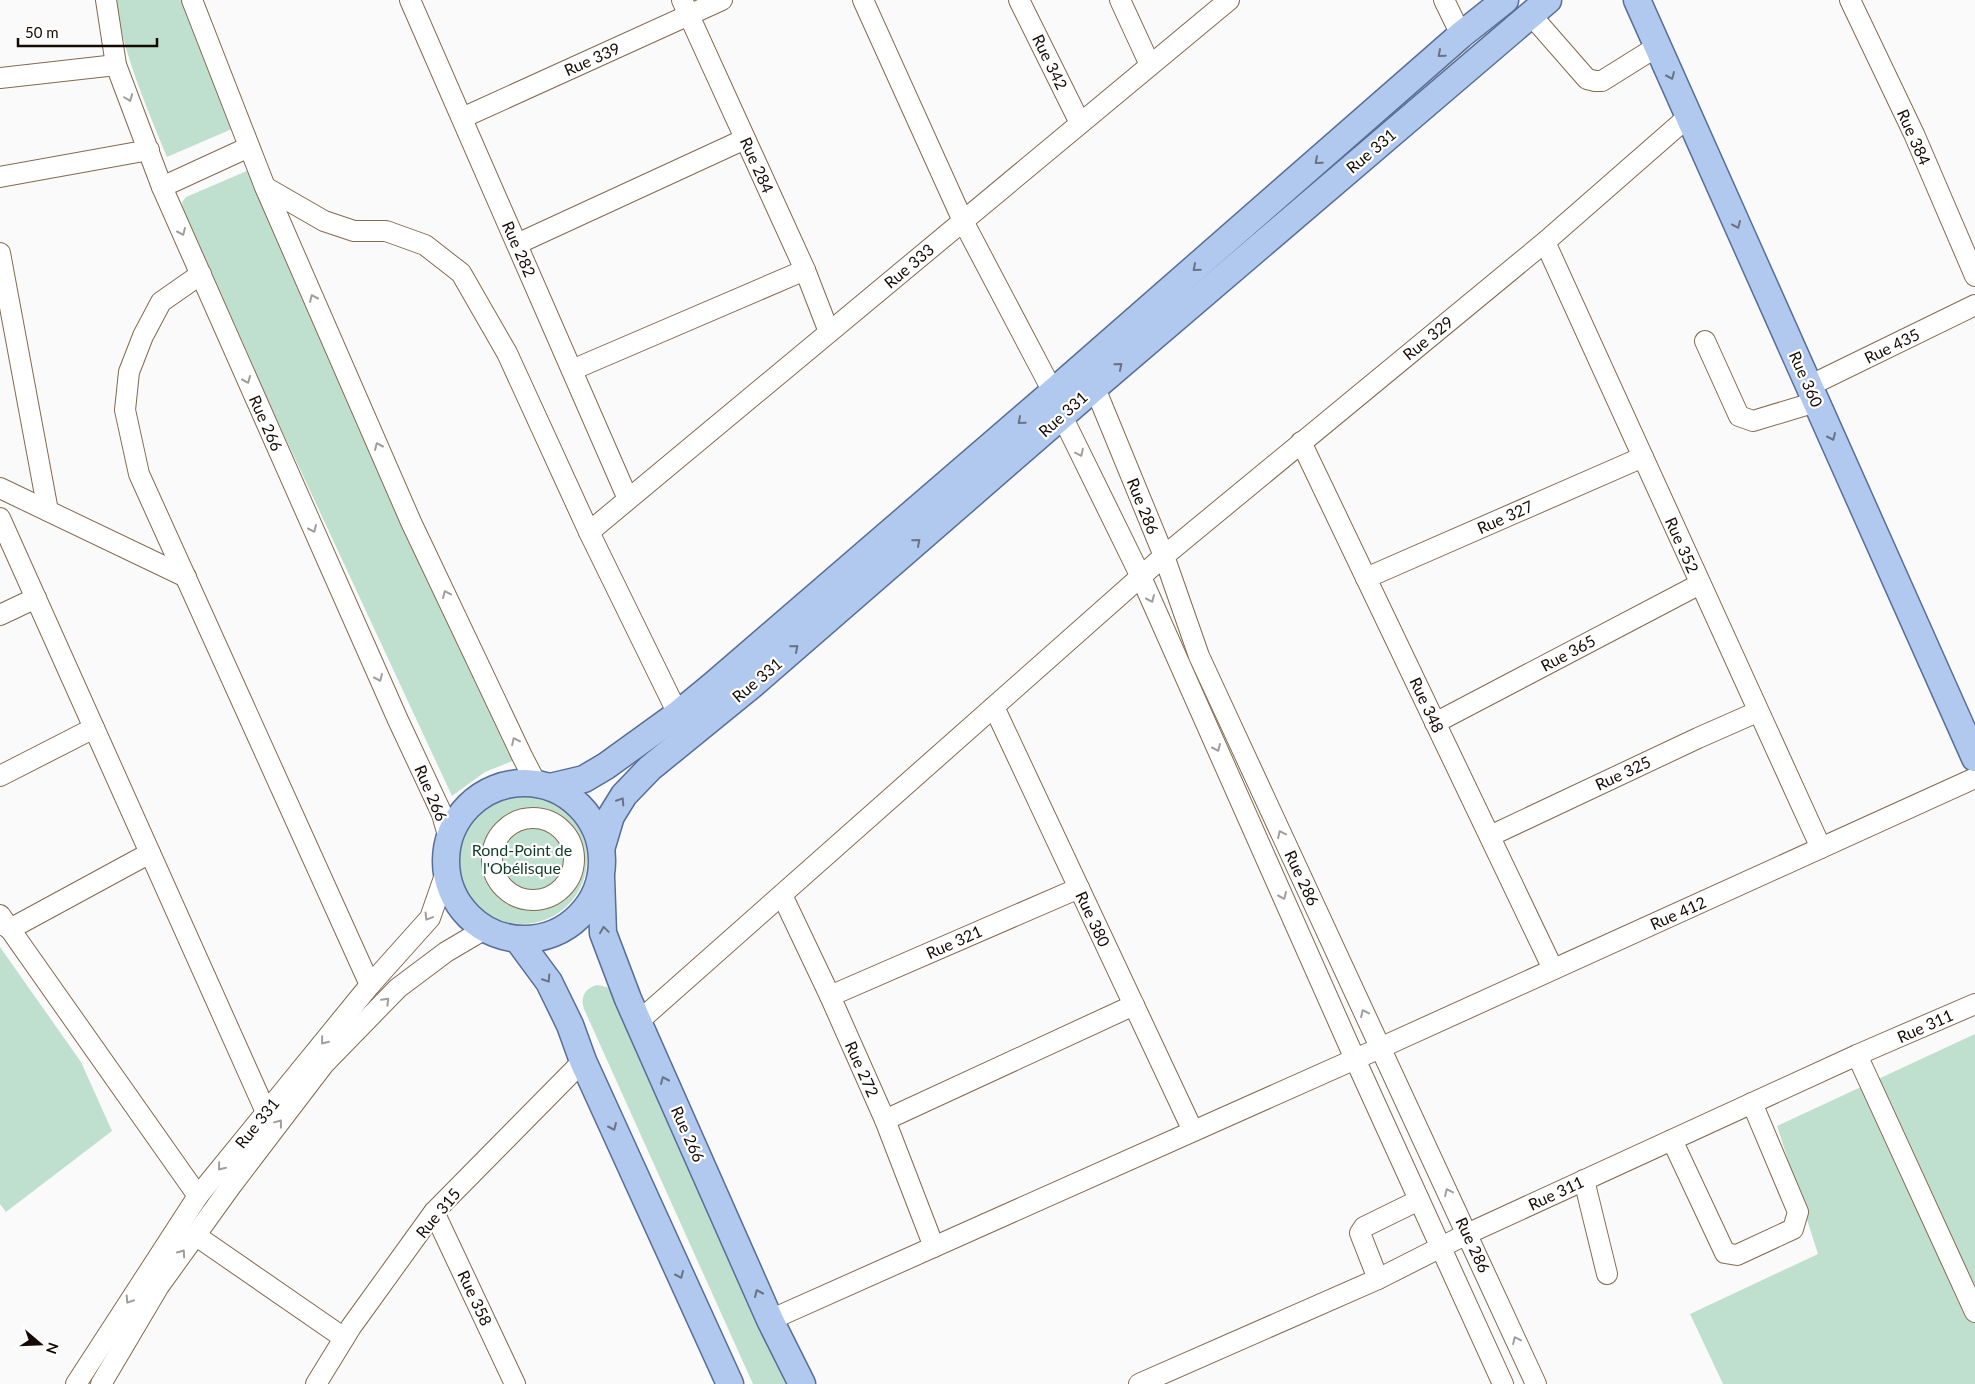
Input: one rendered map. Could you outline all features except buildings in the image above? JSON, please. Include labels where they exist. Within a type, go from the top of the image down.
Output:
[{"type":"main road","name":"Rue 331","points":[[602,846],[611,816],[624,796],[650,768],[752,685],[1462,35],[1505,0]]},
{"type":"main road","name":"Rue 360","points":[[1637,0],[1816,389],[1975,758]]},
{"type":"main road","points":[[1657,0],[1816,389],[1975,720]]},
{"type":"main road","name":"Rue 331","points":[[1089,376],[1539,7]]},
{"type":"main road","name":"Rue 331","points":[[543,786],[584,779],[606,766],[678,714],[1058,404]]},
{"type":"main road","points":[[520,782],[543,786],[570,796],[585,810],[595,827],[602,846],[601,877],[590,903],[572,924],[546,936],[518,940],[484,929],[459,905],[446,872],[448,839],[464,810],[489,790],[520,782]]},
{"type":"main road","name":"Rue 266","points":[[601,877],[603,933],[638,1022],[770,1320],[802,1384]]},
{"type":"main road","points":[[518,940],[549,982],[570,1025],[583,1061],[730,1384]]},
{"type":"street","name":"Rue 266","points":[[106,0],[116,65],[162,187],[398,720],[442,814],[448,839]]},
{"type":"street","points":[[192,0],[265,187],[411,522],[522,756],[543,786]]},
{"type":"street","name":"Rue 282","points":[[410,0],[628,499]]},
{"type":"street","name":"Rue 339","points":[[462,118],[686,7],[722,0]]},
{"type":"street","points":[[863,0],[963,221],[1058,404],[1141,577],[1355,1059],[1503,1384]]},
{"type":"street","name":"Rue 342","points":[[1020,0],[1080,123]]},
{"type":"street","points":[[1120,0],[1150,65]]},
{"type":"street","name":"Rue 333","points":[[589,532],[1228,0]]},
{"type":"street","points":[[1444,0],[1462,35]]},
{"type":"street","name":"Rue 384","points":[[1850,0],[1914,134],[1975,276]]},
{"type":"street","name":"Rue 284","points":[[686,7],[746,138],[829,332]]},
{"type":"street","points":[[1539,7],[1587,79],[1602,80],[1658,46]]},
{"type":"street","points":[[0,78],[116,65]]},
{"type":"street","name":"Rue 329","points":[[638,1022],[1164,556],[1544,242],[1689,116]]},
{"type":"street","points":[[517,244],[746,138]]},
{"type":"street","points":[[162,187],[249,147]]},
{"type":"street","points":[[0,177],[149,150]]},
{"type":"street","points":[[265,187],[324,221],[354,231],[386,231],[425,245],[461,273],[507,353],[589,532],[678,714]]},
{"type":"street","name":"Rue 352","points":[[1544,242],[1820,848]]},
{"type":"street","points":[[0,253],[48,511]]},
{"type":"street","points":[[572,370],[804,270]]},
{"type":"street","points":[[201,274],[161,302],[143,336],[129,372],[125,410],[139,474],[370,984]]},
{"type":"street","name":"Rue 435","points":[[1705,341],[1739,416],[1753,421],[1975,305]]},
{"type":"street","name":"Rue 286","points":[[1089,376],[1164,556],[1199,656],[1536,1384]]},
{"type":"street","name":"Rue 348","points":[[1301,442],[1553,969]]},
{"type":"street","name":"Rue 327","points":[[1366,578],[1643,457]]},
{"type":"street","points":[[0,488],[186,577]]},
{"type":"street","points":[[0,518],[266,1112]]},
{"type":"street","name":"Rue 365","points":[[1435,723],[1700,584]]},
{"type":"street","points":[[0,615],[36,598]]},
{"type":"street","name":"Rue 380","points":[[994,707],[1193,1131]]},
{"type":"street","name":"Rue 325","points":[[1490,836],[1698,738],[1758,712]]},
{"type":"street","points":[[0,776],[94,728]]},
{"type":"street","name":"Rue 412","points":[[770,1320],[1380,1048],[1975,778]]},
{"type":"street","points":[[534,818],[558,827],[566,836],[572,848],[574,860],[571,873],[564,886],[553,895],[540,900],[526,900],[512,895],[502,886],[495,874],[492,860],[494,846],[500,834],[510,825],[521,820],[534,818]]},
{"type":"street","points":[[150,853],[3,922],[198,1196]]},
{"type":"street","name":"Rue 331","points":[[76,1384],[198,1196],[370,984],[430,918],[446,872]]},
{"type":"street","name":"Rue 321","points":[[830,996],[1078,888]]},
{"type":"street","name":"Rue 272","points":[[782,895],[830,996],[885,1120],[934,1247]]},
{"type":"street","name":"Rue 331","points":[[101,1384],[159,1286],[195,1235],[324,1064],[398,988],[446,952],[484,929]]},
{"type":"street","name":"Rue 311","points":[[1139,1384],[1164,1379],[1378,1279],[1467,1234],[1857,1055],[1975,1004]]},
{"type":"street","points":[[885,1120],[1134,1005]]},
{"type":"street","points":[[1857,1055],[1975,1312]]},
{"type":"street","name":"Rue 315","points":[[316,1384],[344,1338],[434,1212],[583,1061]]},
{"type":"street","points":[[1672,1140],[1725,1253],[1737,1255],[1793,1230],[1798,1212],[1752,1103]]},
{"type":"street","points":[[1584,1180],[1607,1274]]},
{"type":"street","points":[[1378,1279],[1360,1233],[1364,1226],[1419,1200]]},
{"type":"street","name":"Rue 358","points":[[434,1212],[516,1384]]},
{"type":"street","points":[[195,1235],[344,1338]]},
{"type":"green space","points":[[115,0],[188,0],[232,129],[167,157],[130,60]]},
{"type":"green space","points":[[249,170],[515,760],[485,772],[452,796],[232,323],[183,208],[182,202],[186,197]]},
{"type":"green space","name":"Rond-Point de l'Obélisque","points":[[522,794],[535,795],[547,799],[568,813],[582,834],[586,846],[586,872],[582,884],[568,905],[547,919],[535,923],[522,924],[509,923],[497,919],[476,905],[462,884],[458,872],[457,859],[458,846],[462,834],[476,813],[497,799],[509,795]]},
{"type":"green space","points":[[0,947],[81,1062],[112,1131],[6,1212],[0,1204]]},
{"type":"green space","points":[[597,985],[607,987],[613,995],[787,1384],[753,1384],[584,1009],[584,994],[589,988]]},
{"type":"green space","points":[[1975,1034],[1975,1384],[1723,1384],[1690,1314],[1818,1254],[1777,1126]]}]
